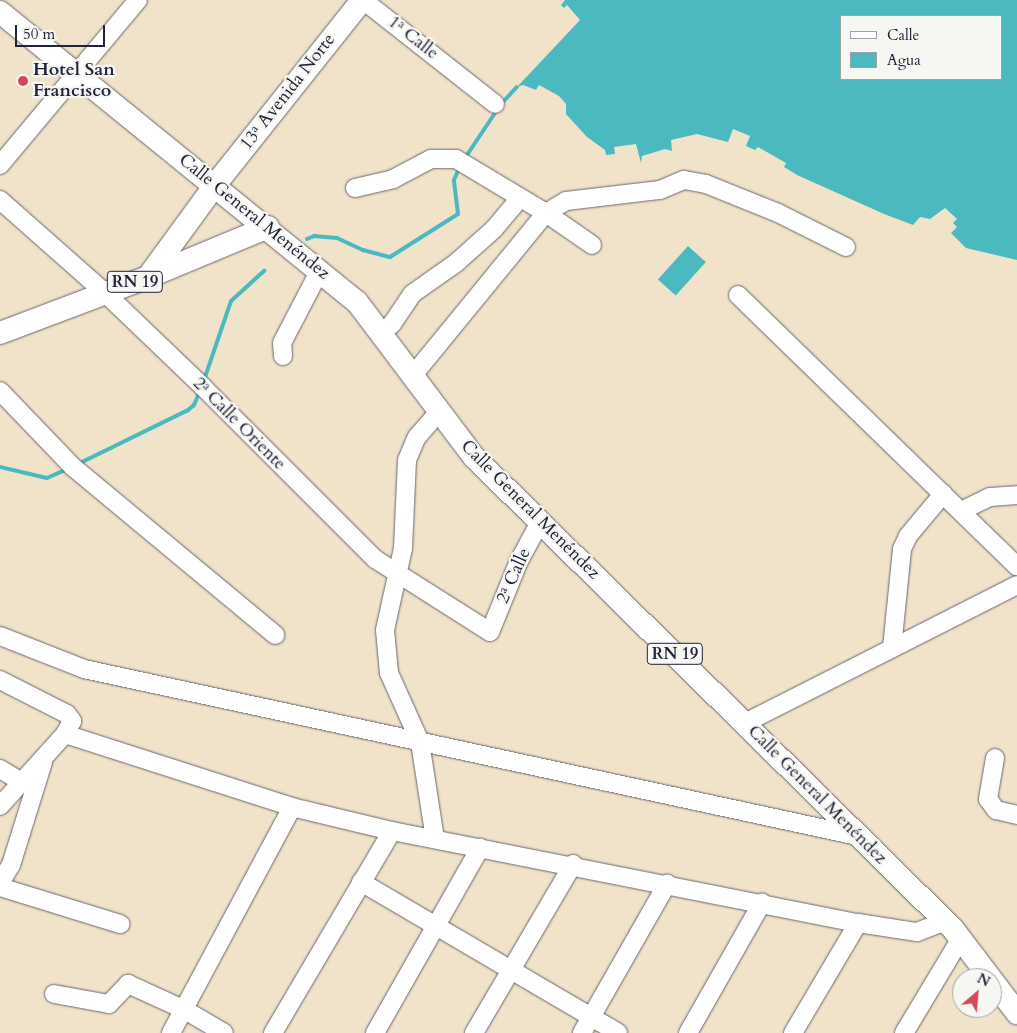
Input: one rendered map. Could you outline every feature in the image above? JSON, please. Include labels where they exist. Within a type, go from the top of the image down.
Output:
[{"type":"main road","name":"13ª Avenida Norte","points":[[148,277],[215,185],[363,0]]},
{"type":"main road","name":"Calle General Menéndez","points":[[0,12],[77,76],[268,227],[357,302],[383,332],[474,457],[945,921],[961,938],[1017,1013]]},
{"type":"main road","name":"RN 19","points":[[0,332],[148,277],[268,227]]},
{"type":"street","points":[[0,165],[77,76],[138,0]]},
{"type":"street","name":"1ª Calle","points":[[363,0],[464,77],[495,104]]},
{"type":"street","points":[[355,188],[393,179],[431,159],[456,159],[546,213],[592,246]]},
{"type":"street","points":[[414,374],[546,213],[566,201],[660,190],[684,180],[706,184],[778,213],[846,247]]},
{"type":"street","points":[[383,332],[392,324],[412,294],[456,263],[494,230],[520,198]]},
{"type":"street","name":"2ª Calle Oriente","points":[[0,200],[104,292],[374,559],[490,632]]},
{"type":"street","points":[[283,356],[282,343],[320,270]]},
{"type":"street","points":[[738,295],[1017,566]]},
{"type":"street","points":[[0,391],[73,467],[275,635]]},
{"type":"street","points":[[435,839],[420,742],[397,694],[386,654],[385,630],[403,548],[407,460],[414,442],[440,411]]},
{"type":"street","points":[[892,648],[902,549],[908,536],[944,494]]},
{"type":"street","points":[[961,511],[990,497],[1017,495]]},
{"type":"street","name":"2ª Calle","points":[[490,632],[519,561],[540,522]]},
{"type":"street","points":[[745,724],[1017,585]]},
{"type":"street","points":[[0,636],[84,670],[858,836]]},
{"type":"street","points":[[0,680],[67,714],[72,721],[65,734],[0,806]]},
{"type":"street","points":[[65,734],[292,807],[392,831],[573,864],[858,923],[917,932],[945,921]]},
{"type":"street","points":[[0,883],[11,865],[44,757]]},
{"type":"street","points":[[995,758],[988,799],[996,810],[1017,814]]},
{"type":"street","points":[[0,769],[22,782]]},
{"type":"street","points":[[171,1033],[292,807]]},
{"type":"street","points":[[273,1033],[392,831]]},
{"type":"street","points":[[374,1033],[480,848]]},
{"type":"street","points":[[474,1033],[573,864]]},
{"type":"street","points":[[361,882],[618,1033]]},
{"type":"street","points":[[582,1033],[667,884]]},
{"type":"street","points":[[0,887],[120,924]]},
{"type":"street","points":[[688,1033],[762,903]]},
{"type":"street","points":[[793,1033],[858,923]]},
{"type":"street","points":[[904,1033],[961,938]]},
{"type":"street","points":[[54,994],[109,1004],[128,984],[185,1010],[224,1033]]},
{"type":"water","points":[[565,0],[1017,0],[1017,260],[966,248],[951,233],[957,227],[953,223],[957,219],[945,208],[930,219],[920,217],[913,225],[797,175],[784,167],[786,163],[758,147],[755,150],[746,146],[750,136],[733,129],[728,142],[697,134],[671,140],[672,151],[665,149],[642,156],[641,163],[636,144],[614,147],[615,154],[606,155],[605,150],[587,137],[566,114],[566,104],[559,96],[539,85],[536,90],[523,85],[517,87],[580,20],[567,5],[564,8],[561,5]]},
{"type":"water","points":[[688,246],[706,262],[676,296],[658,279]]},
{"type":"waterway","points":[[501,104],[517,87]]},
{"type":"waterway","points":[[465,158],[497,110]]},
{"type":"waterway","points":[[307,239],[314,236],[337,238],[363,250],[390,257],[458,214],[454,180],[460,166]]},
{"type":"waterway","points":[[204,380],[231,301],[264,271]]},
{"type":"waterway","points":[[78,464],[188,410],[194,405],[200,391]]},
{"type":"waterway","points":[[0,467],[47,478],[67,469]]},
{"type":"place","name":"Hotel San Francisco","points":[[23,81]]}]
